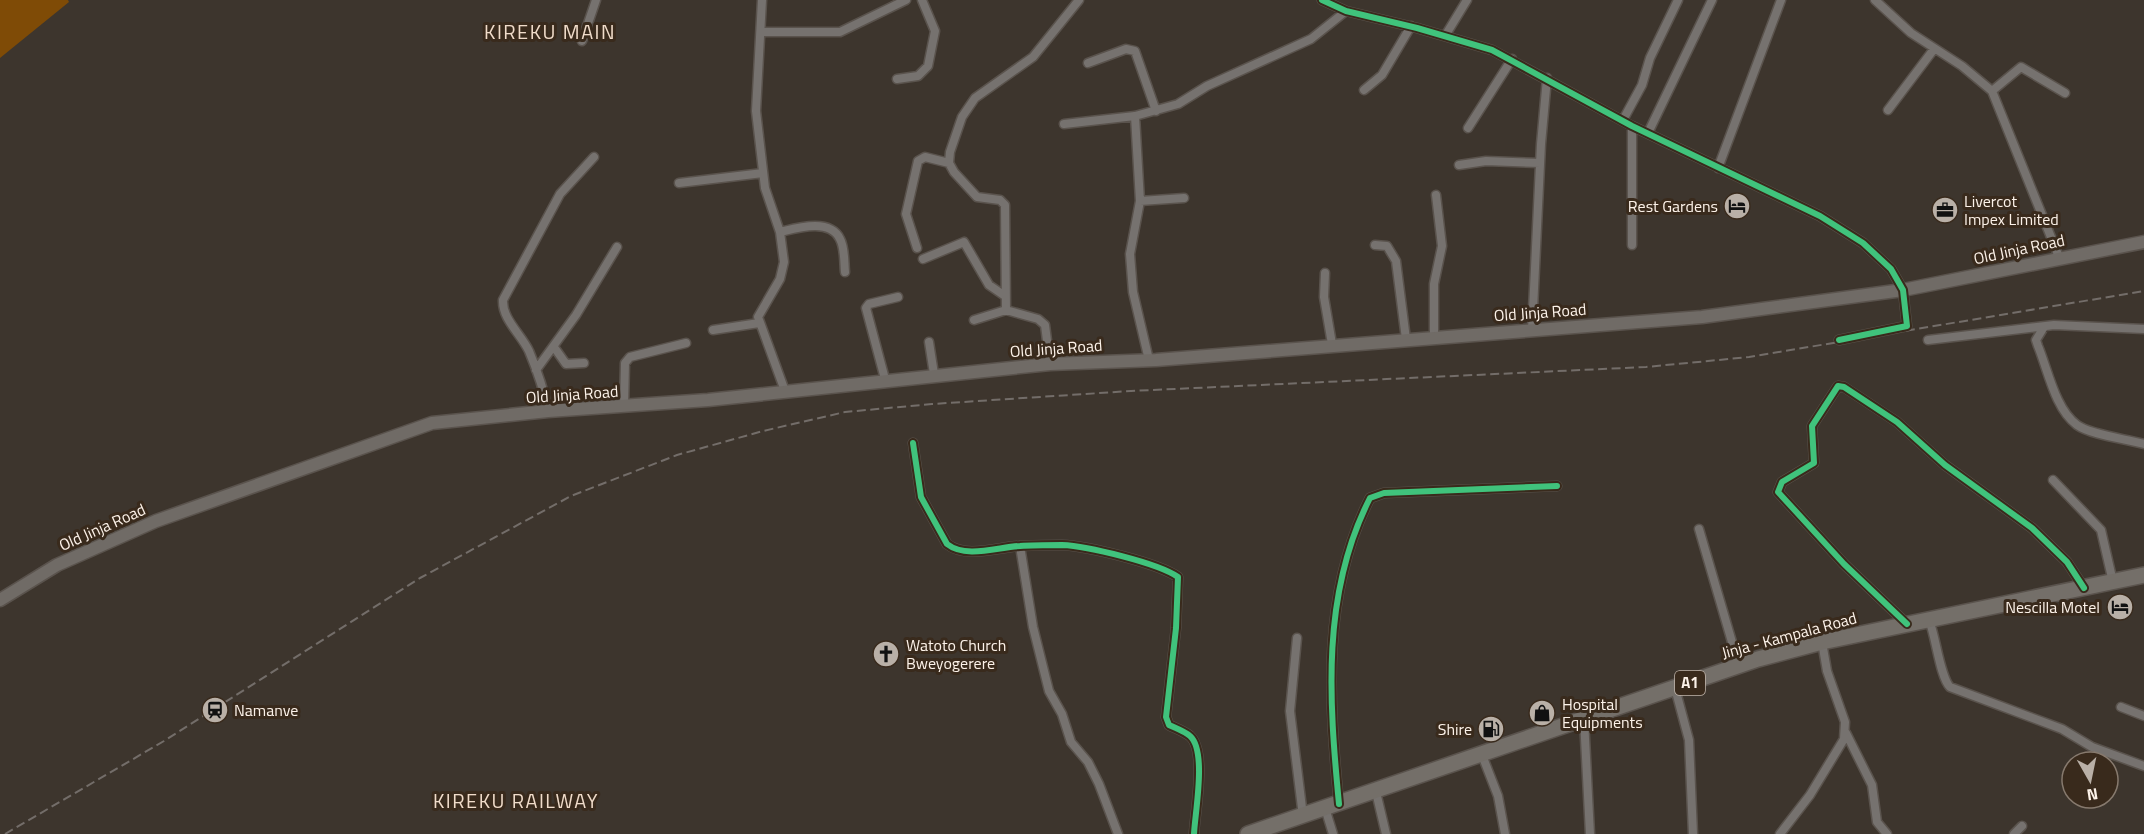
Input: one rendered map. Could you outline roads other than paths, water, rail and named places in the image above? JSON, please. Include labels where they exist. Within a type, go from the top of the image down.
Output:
[{"type":"highway","name":"Jinja - Kampala Road","points":[[1248,834],[1739,666],[1822,642],[2144,576]]},
{"type":"main road","name":"Old Jinja Road","points":[[0,600],[57,566],[156,521],[422,426],[548,411],[624,407],[1050,364],[1149,360],[1702,317],[1903,290],[2059,257],[2144,242]]},
{"type":"street","points":[[582,40],[596,0]]},
{"type":"street","points":[[762,0],[762,32],[756,90],[763,174],[769,207],[780,232],[783,271],[758,317],[785,391]]},
{"type":"street","points":[[762,32],[840,32],[896,2],[906,0]]},
{"type":"street","points":[[897,79],[918,76],[928,66],[935,31],[922,0]]},
{"type":"street","points":[[1006,310],[1008,240],[1005,205],[1000,200],[977,197],[954,172],[949,163],[950,152],[968,105],[1032,57],[1079,0]]},
{"type":"street","points":[[1322,0],[1346,11],[1411,26],[1512,59],[1632,126],[1842,229],[1884,261],[1903,290],[1907,326],[1839,340]]},
{"type":"street","points":[[1445,36],[1467,0]]},
{"type":"street","points":[[1623,120],[1642,85],[1650,58],[1678,0]]},
{"type":"street","points":[[1648,133],[1712,0]]},
{"type":"street","points":[[1718,168],[1781,0]]},
{"type":"street","points":[[1875,0],[1911,33],[1962,66],[1992,91],[2059,257]]},
{"type":"street","points":[[1064,124],[1135,116],[1185,101],[1207,86],[1311,39],[1346,11]]},
{"type":"street","points":[[1364,90],[1382,75],[1411,26]]},
{"type":"street","points":[[1088,63],[1126,48],[1135,51],[1156,111]]},
{"type":"street","points":[[1888,110],[1934,49]]},
{"type":"street","points":[[1468,129],[1512,59]]},
{"type":"street","points":[[1992,91],[2021,67],[2065,93]]},
{"type":"street","points":[[1532,330],[1540,164],[1547,78]]},
{"type":"street","points":[[1135,116],[1140,201],[1130,254],[1133,292],[1149,360]]},
{"type":"street","points":[[1632,126],[1632,245]]},
{"type":"street","points":[[548,411],[528,349],[503,307],[503,300],[560,194],[594,157]]},
{"type":"street","points":[[917,248],[906,213],[918,161],[925,157],[949,163]]},
{"type":"street","points":[[1459,165],[1479,161],[1540,164]]},
{"type":"street","points":[[679,183],[763,174]]},
{"type":"street","points":[[1434,337],[1434,284],[1442,246],[1436,195]]},
{"type":"street","points":[[1140,201],[1184,198]]},
{"type":"street","points":[[780,232],[801,227],[822,227],[834,231],[841,240],[845,272]]},
{"type":"street","points":[[924,260],[964,242],[989,285],[1005,296]]},
{"type":"street","points":[[1375,245],[1387,246],[1396,261],[1406,339]]},
{"type":"street","points":[[536,370],[554,347],[617,247]]},
{"type":"street","points":[[1325,273],[1324,297],[1332,344]]},
{"type":"street","points":[[885,379],[866,308],[869,304],[898,297]]},
{"type":"street","points":[[974,320],[1006,310],[1038,319],[1045,324],[1050,364]]},
{"type":"street","points":[[713,330],[759,323]]},
{"type":"street","points":[[1928,340],[2044,327],[2087,325],[2144,330]]},
{"type":"street","points":[[2036,340],[2044,327]]},
{"type":"street","points":[[2024,329],[2036,340],[2057,395],[2075,422],[2084,428],[2144,444]]},
{"type":"street","points":[[929,342],[934,374]]},
{"type":"street","points":[[624,407],[625,363],[630,357],[686,343]]},
{"type":"street","points":[[554,347],[566,364],[584,363]]},
{"type":"street","points":[[1907,624],[1844,564],[1778,492],[1782,482],[1814,463],[1812,426],[1838,386],[1897,422],[1945,465],[2032,528],[2067,562],[2084,588]]},
{"type":"street","points":[[914,443],[921,497],[947,544],[957,550],[983,551],[1020,546],[1081,547],[1124,558],[1178,578],[1176,628],[1166,717],[1169,725],[1188,734],[1195,745],[1199,769],[1194,834]]},
{"type":"street","points":[[2053,480],[2101,530],[2113,582]]},
{"type":"street","points":[[1334,834],[1331,728],[1334,604],[1350,543],[1370,498],[1384,493],[1557,486]]},
{"type":"street","points":[[1700,530],[1739,666]]},
{"type":"street","points":[[1020,546],[1033,627],[1049,691],[1062,714],[1071,742],[1088,762],[1099,784],[1118,834]]},
{"type":"street","points":[[1929,620],[1941,658],[1944,679],[1950,687],[2062,729],[2092,747],[2144,766]]},
{"type":"street","points":[[1298,638],[1290,711],[1303,816]]},
{"type":"street","points":[[1822,642],[1827,671],[1842,710],[1846,732],[1872,785],[1877,822],[1887,834]]},
{"type":"street","points":[[1675,688],[1689,740],[1693,834]]},
{"type":"street","points":[[2121,707],[2144,717]]},
{"type":"street","points":[[1584,719],[1590,834]]},
{"type":"street","points":[[1780,834],[1804,803],[1840,748],[1846,732]]},
{"type":"street","points":[[1482,755],[1498,796],[1505,834]]},
{"type":"street","points":[[1376,792],[1386,834]]},
{"type":"street","points":[[2014,834],[2022,826]]},
{"type":"railway","points":[[5,834],[164,741],[420,578],[571,496],[677,455],[763,431],[845,412],[932,404],[1131,391],[1646,367],[1749,357],[2144,291]]},
{"type":"place","name":"Rest Gardens","points":[[1737,206]]},
{"type":"place","name":"Livercot Impex Limited","points":[[1945,210]]},
{"type":"place","name":"Nescilla Motel","points":[[2120,607]]},
{"type":"place","name":"Watoto Church Bweyogerere","points":[[886,654]]},
{"type":"place","name":"Namanve","points":[[215,710]]},
{"type":"place","name":"Hospital Equipments","points":[[1542,713]]},
{"type":"place","name":"Shire","points":[[1491,729]]},
{"type":"district","name":"KIREKU MAIN","points":[[550,32]]},
{"type":"district","name":"KIREKU RAILWAY","points":[[516,801]]}]
